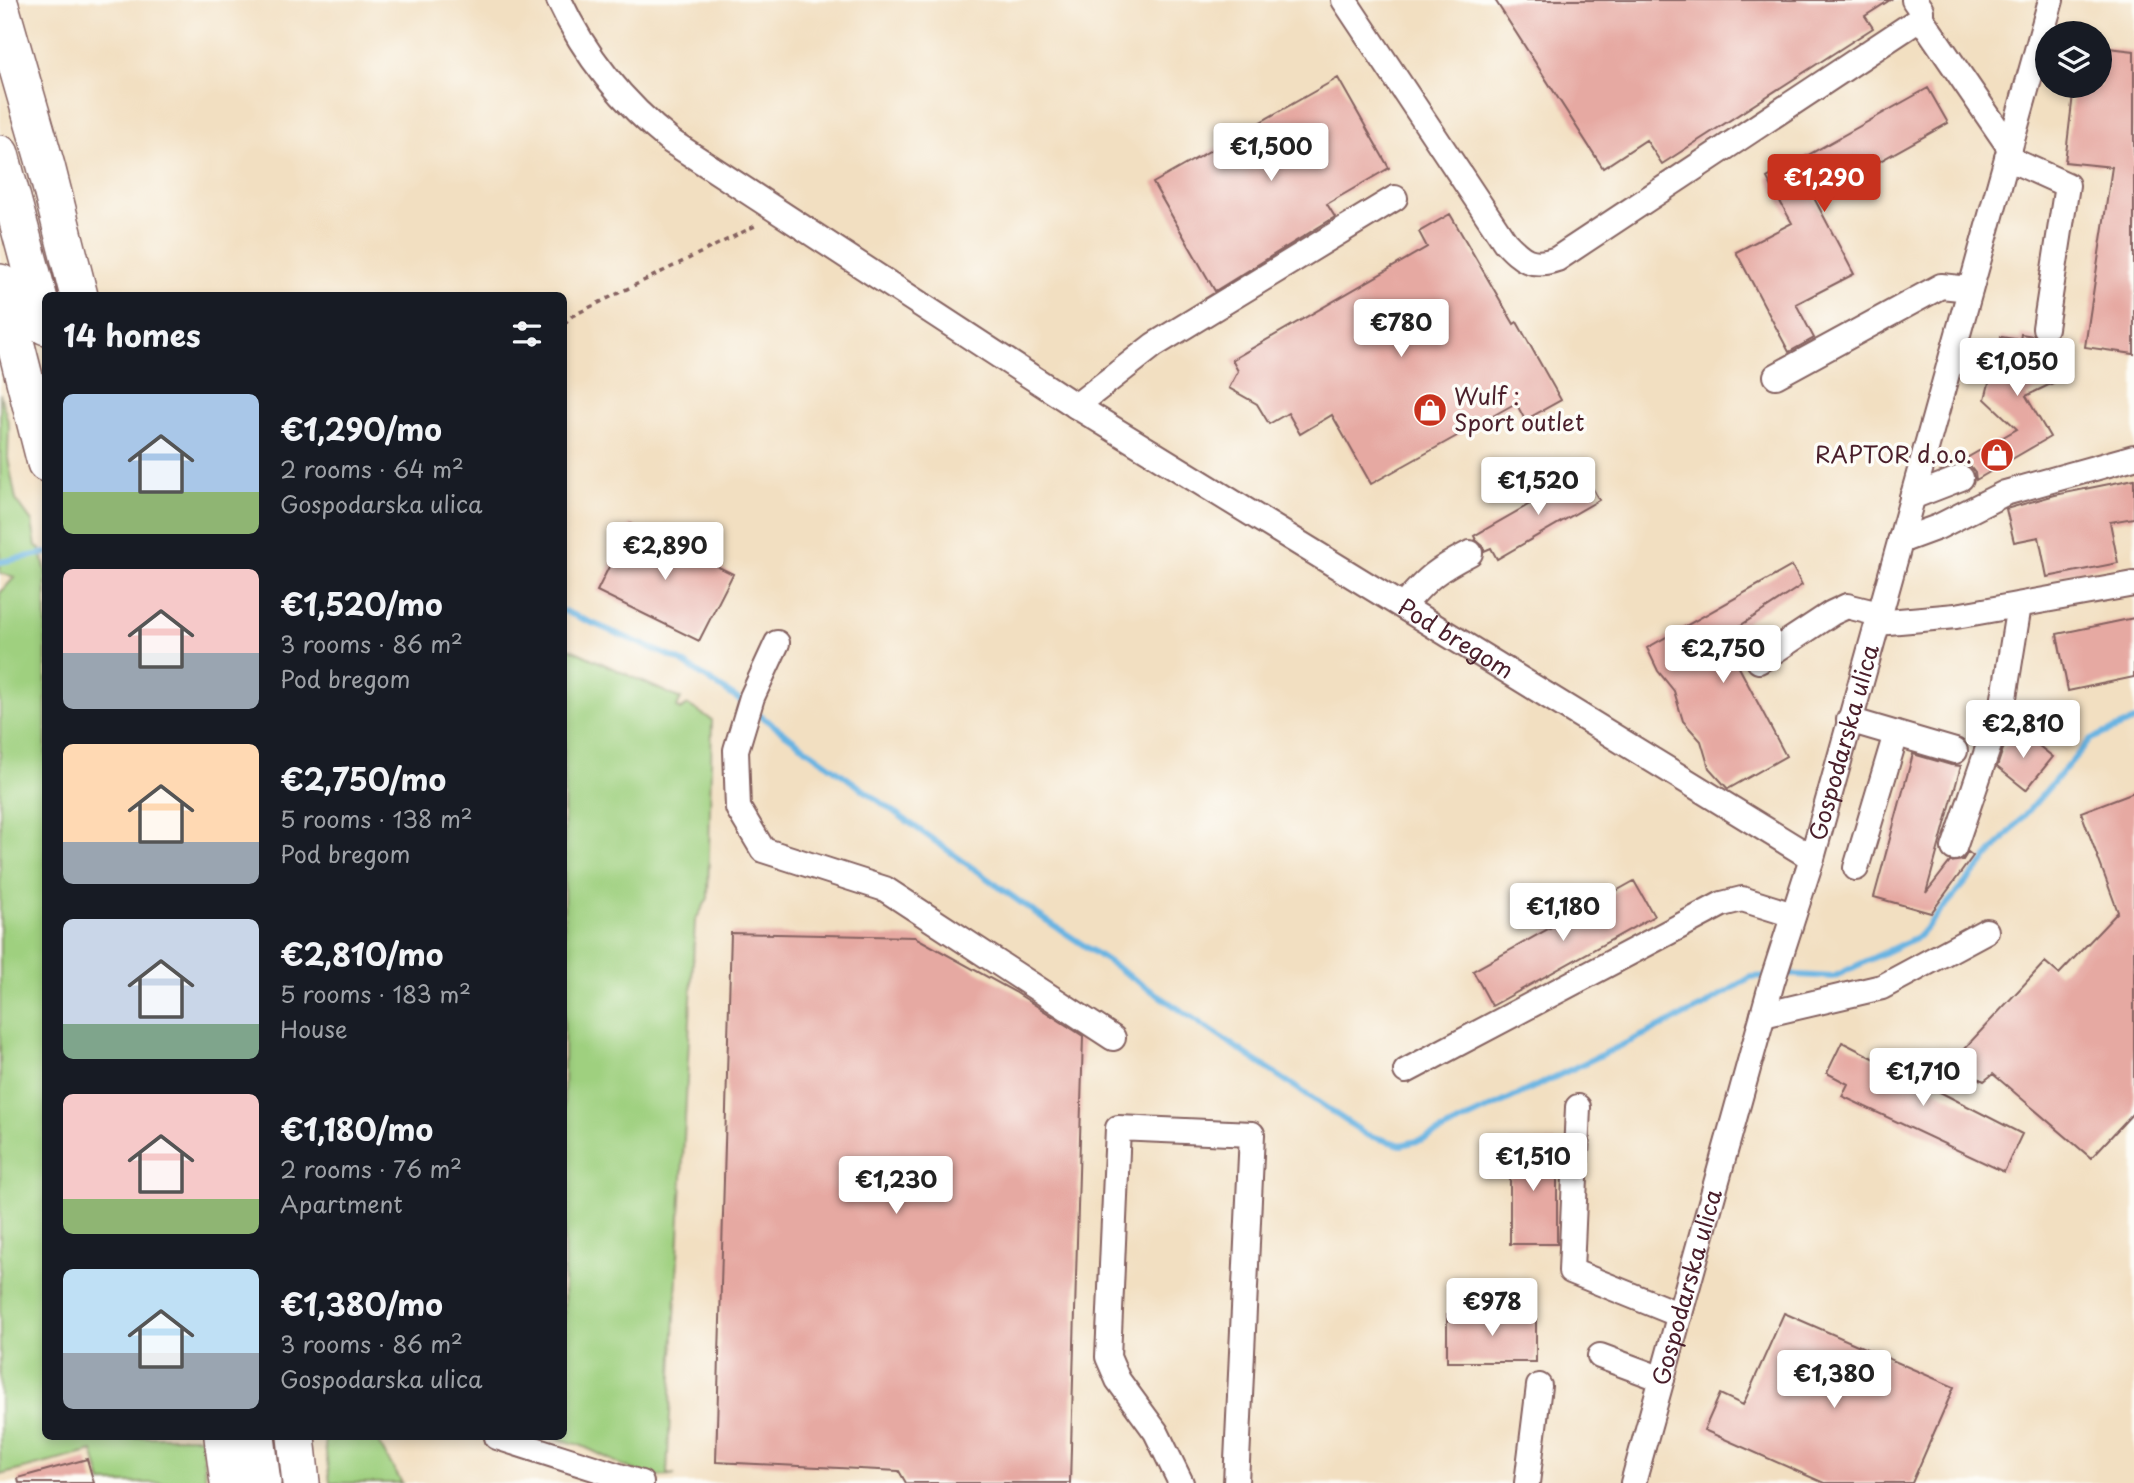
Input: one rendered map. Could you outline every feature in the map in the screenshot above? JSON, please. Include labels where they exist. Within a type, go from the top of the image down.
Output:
[{"type":"highway","points":[[0,6],[46,166],[78,292]]},
{"type":"highway","points":[[0,153],[42,311]]},
{"type":"highway","points":[[0,283],[42,447]]},
{"type":"highway","points":[[223,1440],[229,1483]]},
{"type":"highway","points":[[256,1440],[262,1483]]},
{"type":"highway","points":[[296,1440],[301,1483]]},
{"type":"street","name":"Pod bregom","points":[[559,0],[593,60],[647,122],[735,184],[1076,406],[1812,858]]},
{"type":"street","points":[[1343,0],[1505,242],[1519,257],[1537,263],[1557,259],[1918,9]]},
{"type":"street","points":[[1902,0],[1912,16],[1918,9]]},
{"type":"street","name":"Gospodarska ulica","points":[[1633,1483],[1775,971],[1812,858],[2051,0]]},
{"type":"street","points":[[1918,9],[2008,153],[2067,185],[2045,328]]},
{"type":"street","points":[[1076,406],[1154,345],[1395,198]]},
{"type":"street","points":[[1776,376],[1941,286],[1970,289]]},
{"type":"street","points":[[1900,541],[1938,527],[2005,493],[2134,457]]},
{"type":"street","points":[[1912,497],[1961,478]]},
{"type":"street","points":[[1404,606],[1426,579],[1470,553]]},
{"type":"street","points":[[1759,661],[1847,606],[1878,618],[1956,616],[2134,584]]},
{"type":"street","points":[[1954,848],[2003,704],[2019,605]]},
{"type":"street","points":[[776,643],[752,697],[736,750],[738,808],[762,850],[885,889],[1113,1038]]},
{"type":"street","points":[[1849,720],[1955,751]]},
{"type":"street","points":[[1856,868],[1896,734]]},
{"type":"street","points":[[1406,1071],[1722,904],[1742,900],[1793,915]]},
{"type":"street","points":[[1763,1015],[1882,987],[1986,931]]},
{"type":"street","points":[[1578,1107],[1571,1271],[1679,1315]]},
{"type":"street","points":[[1181,1483],[1156,1432],[1118,1380],[1108,1357],[1118,1128],[1252,1134],[1236,1483]]},
{"type":"street","points":[[1600,1356],[1662,1379]]},
{"type":"street","points":[[1527,1483],[1539,1386]]},
{"type":"street","points":[[505,1440],[641,1483]]},
{"type":"path","points":[[567,321],[572,316],[765,222]]},
{"type":"green space","points":[[0,393],[9,425],[8,458],[16,500],[32,522],[36,546],[40,548],[42,556],[42,1440],[201,1440],[206,1483],[102,1483],[93,1451],[0,1475],[0,593],[15,577],[0,573]]},
{"type":"green space","points":[[567,647],[681,699],[677,707],[680,710],[688,705],[712,720],[708,898],[695,921],[667,1474],[675,1475],[663,1477],[627,1468],[582,1446],[561,1440],[567,1440]]},
{"type":"green space","points":[[324,1440],[377,1440],[402,1483],[330,1483]]},
{"type":"building","points":[[1495,0],[1890,0],[1865,16],[1873,28],[1662,164],[1646,140],[1603,168]]},
{"type":"building","points":[[2112,48],[2134,51],[2134,354],[2085,347],[2112,167],[2065,162],[2073,98],[2112,98]]},
{"type":"building","points":[[1338,78],[1389,168],[1327,204],[1335,217],[1215,291],[1153,183]]},
{"type":"building","points":[[1928,88],[1948,123],[1814,198],[1854,274],[1796,304],[1814,338],[1789,352],[1736,252],[1792,223],[1767,178]]},
{"type":"building","points":[[1450,214],[1514,324],[1517,322],[1561,400],[1525,420],[1516,403],[1371,484],[1332,415],[1300,434],[1288,413],[1269,424],[1257,404],[1229,388],[1238,371],[1232,360],[1427,247],[1419,232]]},
{"type":"building","points":[[2021,334],[2033,336],[2038,341],[2037,344],[2064,348],[2057,381],[2026,396],[2050,437],[1976,480],[1975,472],[1965,459],[2017,429],[1985,399],[2001,337],[2020,340]]},
{"type":"building","points":[[1584,473],[1599,500],[1497,559],[1491,548],[1484,551],[1483,546],[1476,540],[1474,536]]},
{"type":"building","points":[[2134,479],[2134,518],[2110,522],[2118,563],[2047,577],[2039,537],[2014,542],[2006,509],[2055,495]]},
{"type":"building","points":[[630,524],[733,574],[699,641],[597,591]]},
{"type":"building","points":[[1792,566],[1802,585],[1723,637],[1786,756],[1728,789],[1709,768],[1701,741],[1683,721],[1674,691],[1658,671],[1647,648]]},
{"type":"building","points":[[2134,618],[2134,677],[2068,691],[2057,634]]},
{"type":"building","points":[[2019,730],[2053,757],[2026,790],[1997,767],[2003,749]]},
{"type":"building","points":[[1913,754],[1961,766],[1926,893],[1950,862],[1963,860],[1968,852],[1973,856],[1931,913],[1874,897]]},
{"type":"building","points":[[2134,792],[2134,1112],[2091,1158],[1993,1074],[1984,1081],[1950,1064],[2045,962],[2059,974],[2118,912],[2081,812]]},
{"type":"building","points":[[1634,881],[1654,916],[1492,1006],[1473,971]]},
{"type":"building","points":[[731,933],[915,937],[1015,992],[1083,1036],[1070,1483],[906,1483],[899,1471],[716,1462]]},
{"type":"building","points":[[1842,1042],[2022,1134],[2004,1172],[1842,1096],[1848,1084],[1827,1073]]},
{"type":"building","points":[[1510,1141],[1557,1142],[1557,1244],[1510,1244]]},
{"type":"building","points":[[1784,1313],[1954,1387],[1912,1483],[1824,1483],[1704,1430],[1720,1394],[1743,1405]]},
{"type":"building","points":[[1447,1314],[1536,1314],[1536,1362],[1447,1362]]},
{"type":"building","points":[[87,1459],[94,1483],[19,1483],[18,1478]]},
{"type":"waterway","points":[[0,562],[42,554]]},
{"type":"waterway","points":[[567,612],[679,660],[744,703]]},
{"type":"waterway","points":[[755,712],[1034,912],[1367,1135],[1401,1145],[1425,1139],[1702,1007],[1751,977],[1769,976]]},
{"type":"waterway","points":[[1780,974],[1833,977],[1919,936],[2091,739],[2134,721]]},
{"type":"place","name":"Wulf : Sport outlet","points":[[1430,410]]},
{"type":"place","name":"RAPTOR d.o.o.","points":[[1997,455]]}]
